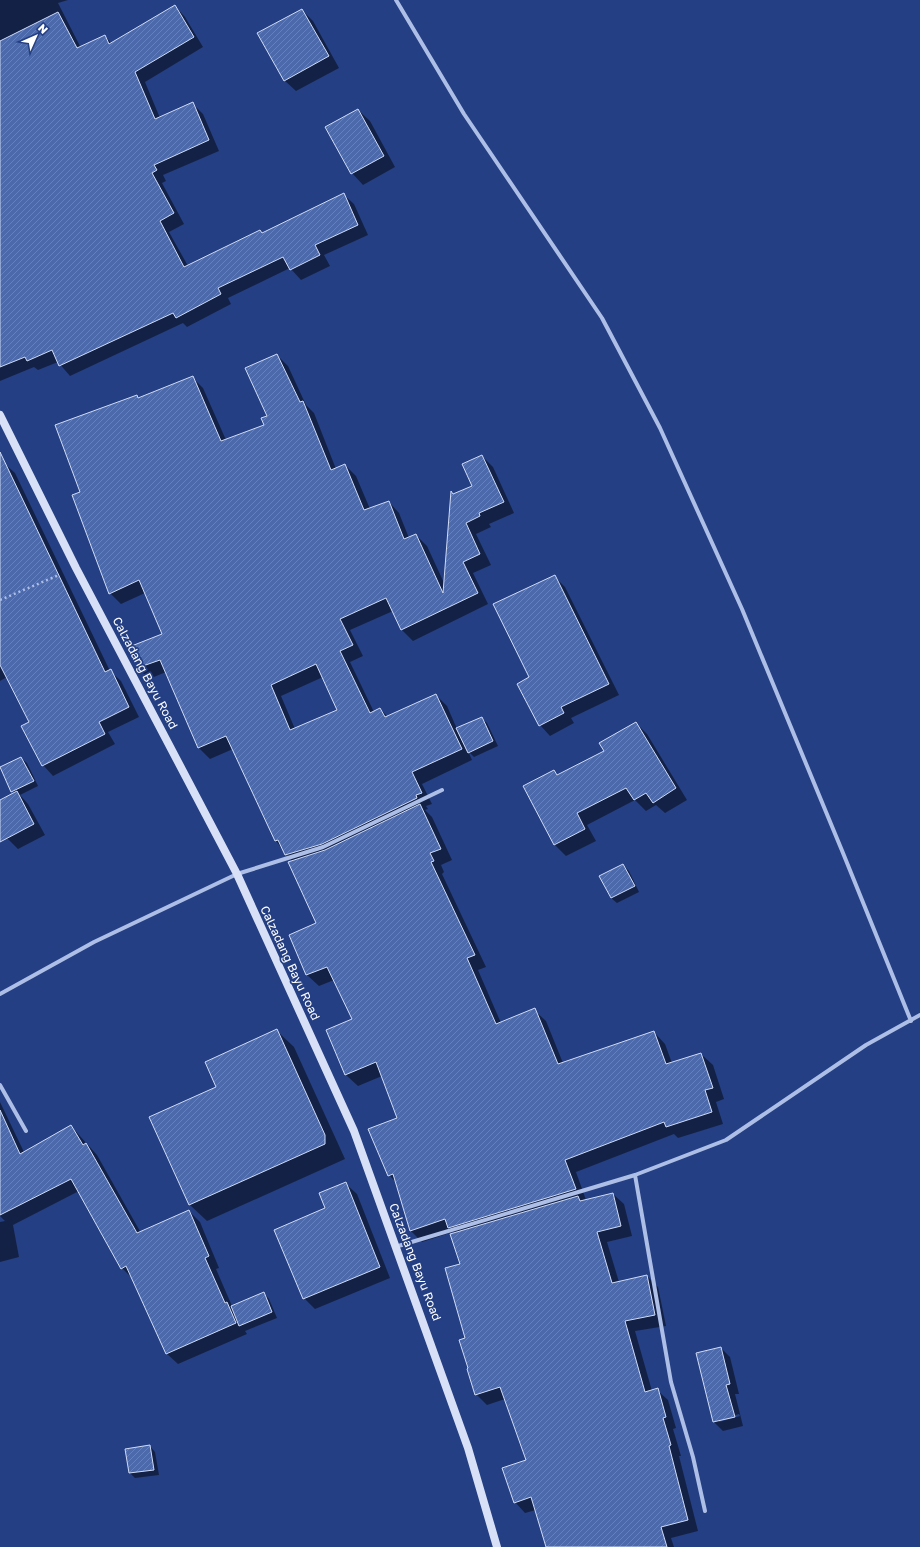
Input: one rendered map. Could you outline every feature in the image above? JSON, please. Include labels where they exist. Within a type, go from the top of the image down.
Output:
[{"type":"street","points":[[396,0],[464,114],[602,318],[660,428],[742,609],[911,1021]]},
{"type":"street","name":"Calzadang Bayu Road","points":[[0,415],[76,568],[237,874],[354,1131],[468,1448],[497,1547]]},
{"type":"street","points":[[0,994],[94,942],[237,874],[323,847],[442,790]]},
{"type":"street","points":[[395,1247],[635,1174],[726,1140],[866,1045],[920,1015]]},
{"type":"street","points":[[0,1085],[26,1131]]},
{"type":"street","points":[[635,1174],[670,1382],[693,1456],[705,1511]]},
{"type":"path","points":[[0,600],[76,568]]},
{"type":"building","points":[[175,5],[194,37],[135,72],[155,119],[193,102],[209,140],[154,165],[157,170],[152,173],[174,213],[160,221],[184,267],[260,230],[262,233],[344,193],[358,225],[315,245],[320,255],[290,270],[283,257],[218,288],[221,294],[176,318],[173,313],[59,366],[52,350],[27,361],[25,357],[0,367],[0,41],[58,12],[77,48],[105,35],[109,44]]},
{"type":"building","points":[[302,9],[329,56],[284,81],[257,33]]},
{"type":"building","points":[[358,109],[384,156],[351,174],[325,127]]},
{"type":"building","points":[[277,354],[300,402],[303,401],[331,470],[345,464],[364,510],[389,501],[404,539],[416,534],[443,593],[451,491],[453,494],[472,486],[462,464],[482,455],[504,502],[479,513],[480,516],[466,523],[480,554],[463,562],[478,593],[401,630],[386,598],[340,619],[353,645],[340,651],[370,713],[380,708],[385,717],[436,694],[462,749],[412,772],[422,793],[416,795],[417,798],[322,844],[285,855],[278,840],[275,841],[226,736],[198,748],[160,660],[137,668],[129,647],[162,634],[139,580],[109,594],[72,495],[80,492],[55,425],[137,395],[138,398],[193,376],[221,441],[264,425],[261,418],[267,416],[245,368]],"holes":[[[316,664],[337,710],[290,730],[271,685]]]},
{"type":"building","points":[[0,452],[105,672],[111,669],[129,707],[99,722],[105,734],[42,766],[21,726],[29,722],[0,665]]},
{"type":"building","points":[[555,575],[609,684],[561,707],[564,713],[539,726],[517,684],[529,677],[493,604]]},
{"type":"building","points":[[482,717],[493,741],[468,753],[456,728]]},
{"type":"building","points":[[636,722],[676,788],[653,803],[646,793],[634,800],[626,788],[577,813],[585,829],[554,845],[523,786],[554,770],[557,775],[604,751],[599,743]]},
{"type":"building","points":[[21,757],[34,781],[11,792],[0,767]]},
{"type":"building","points":[[17,791],[34,824],[0,842],[0,800]]},
{"type":"building","points":[[420,804],[441,849],[430,853],[434,861],[431,862],[475,955],[467,958],[496,1024],[535,1008],[558,1064],[654,1031],[666,1064],[701,1053],[713,1088],[705,1090],[712,1112],[666,1127],[664,1122],[565,1160],[576,1189],[448,1228],[445,1219],[410,1231],[393,1174],[388,1176],[368,1129],[397,1118],[376,1062],[345,1075],[326,1030],[352,1019],[327,967],[306,975],[289,935],[316,923],[288,862],[325,850]]},
{"type":"building","points":[[623,864],[635,886],[611,898],[599,876]]},
{"type":"building","points":[[277,1029],[325,1135],[325,1144],[189,1205],[149,1117],[216,1087],[205,1062]]},
{"type":"building","points":[[0,1110],[20,1154],[71,1125],[83,1145],[86,1143],[137,1233],[189,1210],[209,1256],[205,1258],[225,1303],[227,1302],[236,1323],[166,1354],[126,1266],[121,1269],[71,1179],[0,1215]]},
{"type":"building","points":[[346,1182],[380,1267],[303,1299],[274,1230],[325,1208],[319,1193]]},
{"type":"building","points":[[613,1193],[621,1226],[597,1232],[612,1283],[647,1275],[655,1315],[625,1321],[645,1392],[658,1388],[666,1417],[663,1418],[671,1445],[669,1446],[688,1520],[661,1527],[667,1547],[546,1547],[531,1497],[514,1503],[502,1468],[526,1460],[500,1387],[475,1395],[467,1369],[468,1368],[459,1340],[465,1338],[445,1268],[460,1264],[450,1234],[578,1196],[580,1201]]},
{"type":"building","points":[[264,1292],[272,1312],[239,1326],[231,1306]]},
{"type":"building","points":[[721,1347],[730,1384],[726,1385],[735,1417],[713,1422],[696,1353]]},
{"type":"building","points":[[150,1445],[154,1470],[129,1473],[125,1449]]}]
